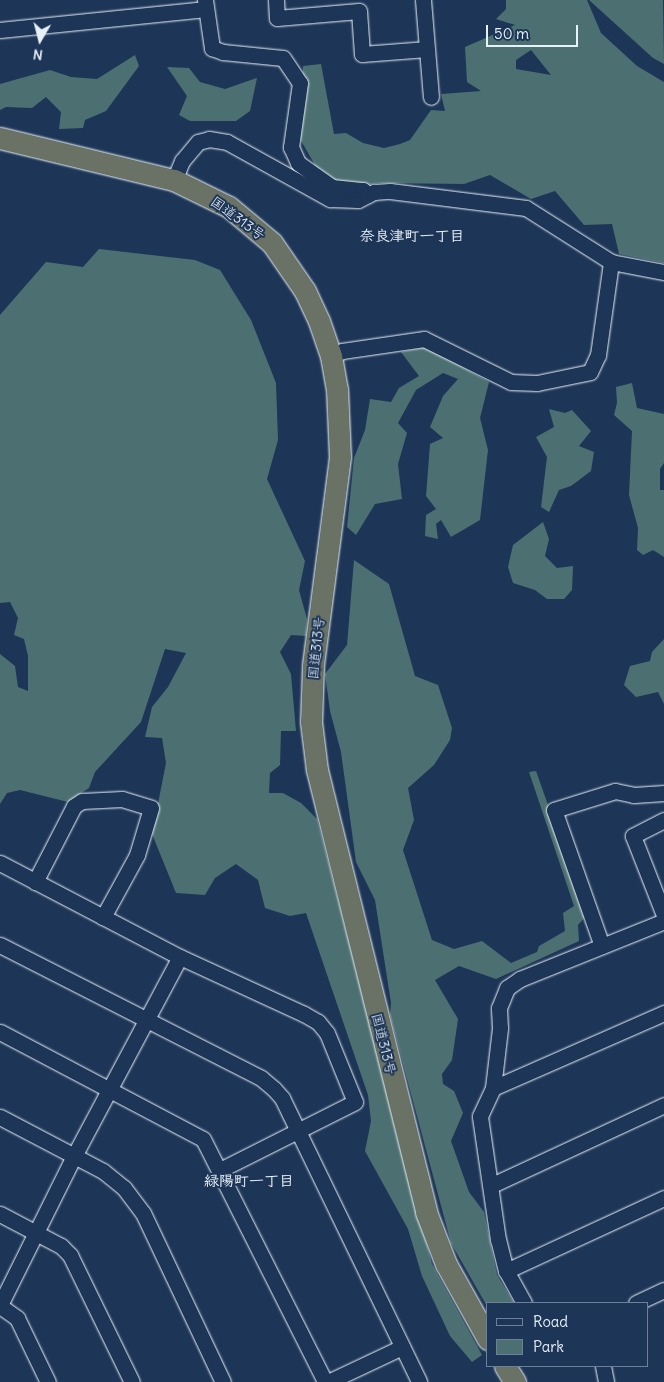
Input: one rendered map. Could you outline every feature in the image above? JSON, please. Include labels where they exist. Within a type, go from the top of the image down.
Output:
[{"type":"highway","name":"国道313号","points":[[0,138],[174,180],[228,207],[272,243],[305,291],[331,356],[337,389],[340,457],[313,666],[311,722],[317,770],[426,1212],[446,1264],[487,1336]]},
{"type":"highway","points":[[506,1367],[515,1382]]},
{"type":"street","points":[[276,0],[277,18],[359,11],[362,54],[427,49]]},
{"type":"street","points":[[423,0],[431,97]]},
{"type":"street","points":[[0,30],[206,4],[212,48],[282,58],[300,83],[292,147],[298,163],[332,187],[363,190],[368,195]]},
{"type":"street","points":[[174,180],[182,161],[198,142],[209,139],[227,142],[319,195],[341,201],[358,200],[368,195],[390,191],[526,208],[611,262],[664,272]]},
{"type":"street","points":[[331,356],[342,351],[424,339],[512,382],[537,383],[590,372],[598,355],[611,262]]},
{"type":"street","points":[[602,946],[554,810],[615,791],[634,795],[664,793]]},
{"type":"street","points":[[35,882],[74,806],[82,801],[122,799],[151,808],[137,855],[103,917]]},
{"type":"street","points":[[664,820],[633,836],[664,915]]},
{"type":"street","points":[[0,863],[180,957],[304,1014],[318,1022],[327,1033],[355,1102],[220,1170]]},
{"type":"street","points":[[523,1302],[506,1271],[498,1240],[492,1185],[480,1116],[493,1088],[500,1028],[499,1008],[507,988],[520,979],[664,921]]},
{"type":"street","points":[[0,946],[261,1078],[282,1098],[419,1382]]},
{"type":"street","points":[[48,1382],[17,1318],[0,1306],[74,1156],[111,1090],[180,957]]},
{"type":"street","points":[[493,1088],[664,1013]]},
{"type":"street","points":[[0,1032],[203,1139],[327,1382],[402,1346]]},
{"type":"street","points":[[492,1185],[664,1105]]},
{"type":"street","points":[[0,1117],[103,1171],[124,1188],[143,1213],[223,1382]]},
{"type":"street","points":[[506,1271],[664,1198]]},
{"type":"street","points":[[0,1214],[38,1232],[70,1255],[132,1382]]},
{"type":"street","points":[[638,1302],[664,1290]]},
{"type":"street","points":[[603,1367],[606,1382]]},
{"type":"green space","points":[[506,0],[587,0],[601,33],[637,66],[664,82],[664,263],[619,254],[612,224],[584,225],[555,191],[531,199],[490,175],[464,184],[378,183],[359,186],[332,181],[319,172],[300,139],[303,66],[321,64],[334,134],[346,133],[363,143],[384,148],[400,144],[410,140],[431,110],[445,111],[441,94],[481,91],[467,82],[465,47],[515,25],[496,19],[506,9]],"holes":[[[531,50],[551,75],[516,69],[516,60]]]},
{"type":"green space","points":[[589,0],[663,0],[664,64],[653,58]]},
{"type":"green space","points":[[135,55],[139,66],[106,111],[85,120],[83,128],[59,129],[61,112],[46,97],[32,108],[6,107],[0,110],[0,84],[50,70],[71,77],[97,79]]},
{"type":"green space","points":[[167,67],[189,68],[200,82],[225,89],[257,78],[250,111],[236,121],[190,121],[179,115],[187,96]]},
{"type":"green space","points":[[99,249],[195,260],[220,270],[251,320],[276,383],[278,440],[267,479],[305,561],[299,590],[307,619],[306,636],[291,635],[280,652],[291,674],[296,731],[281,731],[280,765],[270,773],[269,793],[283,793],[301,803],[317,819],[432,1264],[482,1355],[472,1362],[450,1336],[422,1276],[408,1229],[365,1151],[371,1121],[368,1095],[306,913],[290,916],[265,908],[258,880],[236,864],[215,878],[205,895],[176,893],[152,834],[166,763],[162,738],[145,737],[152,707],[168,687],[186,653],[165,649],[141,722],[95,772],[89,788],[68,802],[20,790],[7,793],[0,804],[0,654],[15,666],[18,687],[28,691],[28,656],[24,639],[14,635],[18,618],[10,602],[0,603],[0,315],[46,262],[83,267]]},
{"type":"green space","points":[[426,347],[489,382],[480,418],[488,450],[480,520],[451,537],[441,520],[436,524],[438,539],[425,536],[426,515],[436,509],[426,496],[430,444],[443,438],[430,427],[443,396],[458,379],[443,373],[416,390],[398,423],[407,433],[398,464],[402,499],[375,504],[356,535],[347,527],[354,458],[365,430],[370,399],[391,402],[399,388],[419,376],[401,352]]},
{"type":"green space","points":[[632,383],[637,408],[664,414],[664,463],[660,469],[660,490],[664,490],[664,557],[653,550],[643,555],[637,550],[638,528],[629,495],[632,431],[614,415],[617,403],[616,387]]},
{"type":"green space","points":[[549,409],[565,413],[572,410],[591,431],[579,446],[594,452],[591,471],[571,486],[559,490],[549,512],[541,507],[547,457],[536,437],[554,427]]},
{"type":"green space","points":[[543,522],[549,539],[545,556],[557,568],[573,566],[572,590],[564,599],[547,599],[535,590],[513,583],[508,567],[513,545]]},
{"type":"green space","points":[[354,560],[389,584],[415,676],[438,685],[452,728],[450,740],[434,765],[408,788],[414,820],[403,850],[432,940],[454,949],[482,941],[511,963],[537,952],[539,946],[565,931],[563,913],[574,906],[529,772],[536,771],[587,915],[578,925],[579,941],[496,979],[459,966],[435,980],[458,1019],[452,1060],[442,1074],[443,1084],[454,1091],[463,1113],[451,1141],[469,1192],[484,1212],[497,1275],[513,1302],[487,1302],[487,1306],[451,1243],[390,1015],[391,1003],[375,900],[356,862],[341,752],[330,711],[325,674],[347,645]]},
{"type":"green space","points":[[664,639],[664,704],[658,692],[636,697],[624,685],[630,666],[650,661],[652,652]]},
{"type":"district","name":"奈良津町一丁目","points":[[412,236]]},
{"type":"district","name":"緑陽町一丁目","points":[[249,1181]]}]
